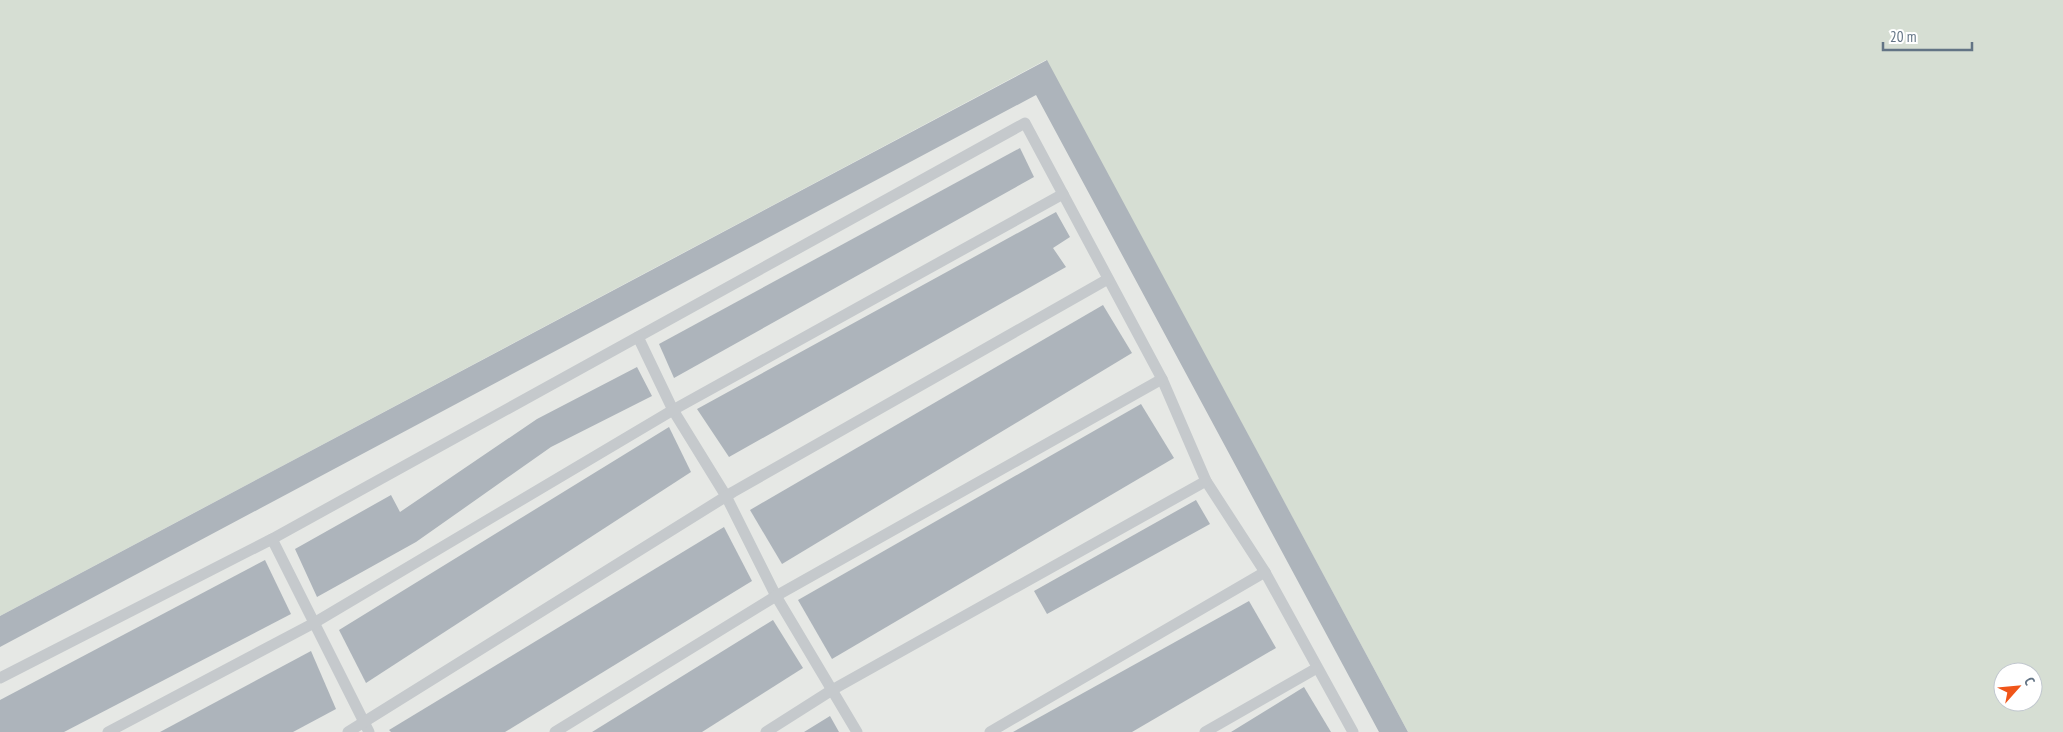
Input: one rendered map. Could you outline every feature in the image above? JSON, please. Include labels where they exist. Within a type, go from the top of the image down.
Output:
[{"type":"lane","points":[[0,678],[272,539],[1025,123],[1162,379],[1206,480],[1265,572],[1353,732]]},
{"type":"lane","points":[[108,732],[314,623],[673,410],[1063,194]]},
{"type":"lane","points":[[348,732],[367,727],[726,496],[1108,278]]},
{"type":"lane","points":[[638,337],[673,410],[726,496],[776,596],[857,732]]},
{"type":"lane","points":[[555,732],[776,596],[1162,379]]},
{"type":"lane","points":[[766,732],[832,690],[1206,480]]},
{"type":"lane","points":[[272,539],[367,727]]},
{"type":"lane","points":[[990,732],[1265,572]]},
{"type":"lane","points":[[1205,732],[1317,668]]},
{"type":"shaded area","points":[[0,0],[2063,0],[2063,732],[1408,732],[1046,60],[0,616]]},
{"type":"shaded area","points":[[1047,60],[1408,732],[0,732],[0,616]]},
{"type":"building","points":[[1047,60],[1408,732],[1379,732],[1036,95],[0,647],[0,616]]},
{"type":"building","points":[[1020,148],[1034,177],[674,378],[659,344]]},
{"type":"building","points":[[1056,212],[1070,237],[1053,248],[1066,267],[729,457],[697,409]]},
{"type":"building","points":[[1103,305],[1132,353],[782,564],[750,510]]},
{"type":"building","points":[[637,367],[652,396],[551,447],[416,542],[317,597],[295,549],[391,495],[400,512],[537,419]]},
{"type":"building","points":[[1141,404],[1174,458],[832,659],[798,600]]},
{"type":"building","points":[[669,427],[691,472],[366,683],[339,630]]},
{"type":"building","points":[[1196,500],[1210,524],[1047,614],[1034,591]]},
{"type":"building","points":[[724,527],[752,581],[505,732],[391,732],[389,730]]},
{"type":"building","points":[[265,560],[291,614],[64,732],[0,732],[0,700]]},
{"type":"building","points":[[1249,601],[1276,648],[1132,732],[1013,732]]},
{"type":"building","points":[[773,620],[803,668],[702,732],[592,732]]},
{"type":"building","points":[[311,651],[336,709],[293,732],[160,732]]},
{"type":"building","points":[[1304,687],[1331,732],[1231,732]]},
{"type":"building","points":[[830,716],[839,732],[804,732]]}]
